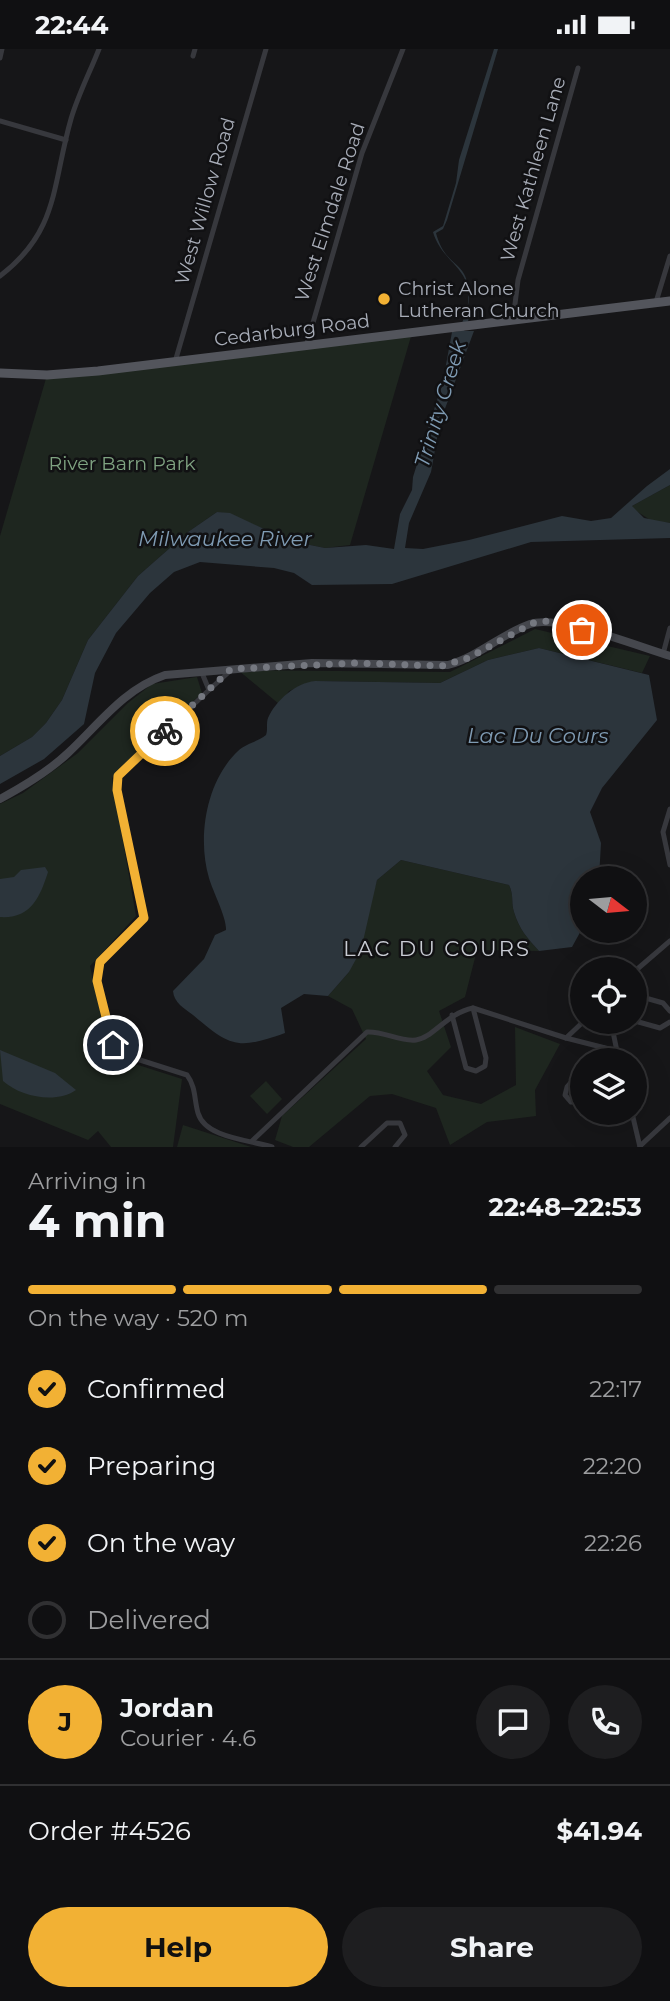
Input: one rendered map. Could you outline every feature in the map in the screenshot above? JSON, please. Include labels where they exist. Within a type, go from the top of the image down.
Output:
[{"type":"main road","name":"Cedarburg Road","points":[[0,373],[72,374],[670,300]]},
{"type":"street","points":[[0,58],[2,49]]},
{"type":"street","points":[[0,277],[24,256],[45,226],[66,140],[99,49]]},
{"type":"street","name":"West Willow Road","points":[[175,362],[266,49]]},
{"type":"street","name":"West Elmdale Road","points":[[306,347],[362,153],[404,49]]},
{"type":"street","name":"West Kathleen Lane","points":[[513,320],[518,280],[578,68]]},
{"type":"street","points":[[0,121],[66,140]]},
{"type":"street","points":[[656,302],[670,256]]},
{"type":"street","points":[[0,799],[33,781],[67,755],[145,682],[165,675],[312,663],[448,665],[468,658],[520,628],[548,621],[666,655],[670,628]]},
{"type":"street","points":[[231,669],[118,776],[117,790],[144,918],[100,962],[97,981],[108,1027],[118,1053],[187,1076],[193,1083],[203,1123],[211,1130],[272,1147]]},
{"type":"street","points":[[202,673],[209,690]]},
{"type":"street","points":[[670,809],[663,832],[670,865]]},
{"type":"street","points":[[663,832],[670,834]]},
{"type":"street","points":[[647,961],[670,941]]},
{"type":"street","points":[[647,998],[663,1003],[670,1011]]},
{"type":"street","points":[[252,1141],[367,1032],[414,1041],[428,1035],[453,1015],[473,1008],[604,1048]]},
{"type":"street","points":[[453,1015],[466,1068],[476,1071],[485,1066],[486,1058],[473,1008]]},
{"type":"street","points":[[647,1024],[660,1028],[670,1023]]},
{"type":"street","points":[[566,1038],[570,1034]]},
{"type":"street","points":[[570,1084],[565,1095],[570,1101]]},
{"type":"street","points":[[635,1125],[640,1146],[670,1118]]},
{"type":"street","points":[[361,1147],[387,1122],[400,1123],[405,1135],[395,1147]]},
{"type":"green space","name":"River Barn Park","points":[[412,333],[350,545],[325,548],[290,541],[230,514],[217,512],[188,532],[138,576],[88,640],[62,700],[46,723],[32,737],[0,756],[0,536],[47,375]]},
{"type":"green space","points":[[670,485],[670,523],[652,521],[633,509],[632,506]]},
{"type":"green space","points":[[535,629],[650,656],[642,673],[539,648],[488,660],[440,683],[315,681],[289,691],[279,704],[238,670],[450,672]]},
{"type":"green space","points":[[197,677],[202,693],[112,778],[136,916],[90,966],[110,1056],[182,1079],[173,1147],[111,1147],[98,1131],[88,1140],[0,1104],[0,804],[23,793],[78,753],[128,703],[152,684]]},
{"type":"green space","points":[[401,860],[509,885],[518,924],[539,951],[477,950],[465,997],[439,1011],[451,1047],[427,1071],[443,1095],[481,1104],[516,1085],[515,1027],[560,1044],[535,1090],[536,1116],[487,1122],[450,1145],[436,1108],[392,1094],[370,1096],[309,1147],[293,1147],[275,1140],[282,1116],[366,1039],[352,1009],[328,996],[349,972],[377,880]]},
{"type":"green space","points":[[266,1081],[282,1099],[267,1114],[250,1096]]},
{"type":"green space","points":[[183,1125],[251,1147],[177,1147]]},
{"type":"water","points":[[494,49],[498,49],[447,220],[443,229],[436,233],[447,255],[464,273],[467,285],[459,270],[442,250],[433,232],[443,226],[456,183],[459,160]]},
{"type":"water","name":"Milwaukee River","points":[[467,308],[470,316],[464,331],[474,331],[440,422],[431,472],[409,523],[405,548],[423,549],[469,540],[562,516],[591,521],[611,518],[670,469],[670,485],[632,506],[644,518],[670,523],[670,538],[531,542],[392,584],[312,585],[294,573],[274,568],[200,562],[174,572],[150,593],[116,633],[95,673],[84,724],[44,759],[0,784],[0,756],[32,737],[46,723],[62,700],[88,640],[138,576],[188,532],[217,512],[230,513],[290,541],[325,548],[366,545],[394,549],[400,514],[412,490],[413,477],[443,381],[452,332],[460,331]]},
{"type":"water","name":"Lac Du Cours","points":[[539,648],[649,675],[657,720],[602,788],[590,812],[601,843],[600,866],[570,866],[570,943],[574,943],[572,947],[539,951],[518,924],[509,885],[401,860],[377,880],[361,950],[349,972],[328,996],[304,994],[281,1008],[285,1033],[256,1042],[235,1042],[217,1034],[180,1005],[173,991],[204,959],[215,935],[226,930],[205,862],[204,828],[212,794],[227,763],[238,751],[266,735],[268,718],[281,699],[301,685],[315,681],[440,683],[488,660]]},
{"type":"water","points":[[45,867],[48,872],[33,905],[11,917],[0,917],[0,879],[14,877],[21,870]]},
{"type":"water","points":[[0,1050],[55,1073],[76,1090],[49,1098],[29,1095],[10,1087],[3,1081]]},
{"type":"way so far","points":[[165,731],[231,669],[312,663],[442,666],[468,658],[533,623],[548,621],[582,630]]},
{"type":"place","name":"Christ Alone Lutheran Church","points":[[384,299]]},
{"type":"district","name":"LAC DU COURS","points":[[437,948]]},
{"type":"route","points":[[113,1045],[97,981],[98,970],[100,962],[144,918],[117,790],[118,776],[165,731]]},
{"type":"water label","name":"Trinity Creek","points":[[440,404]]}]
